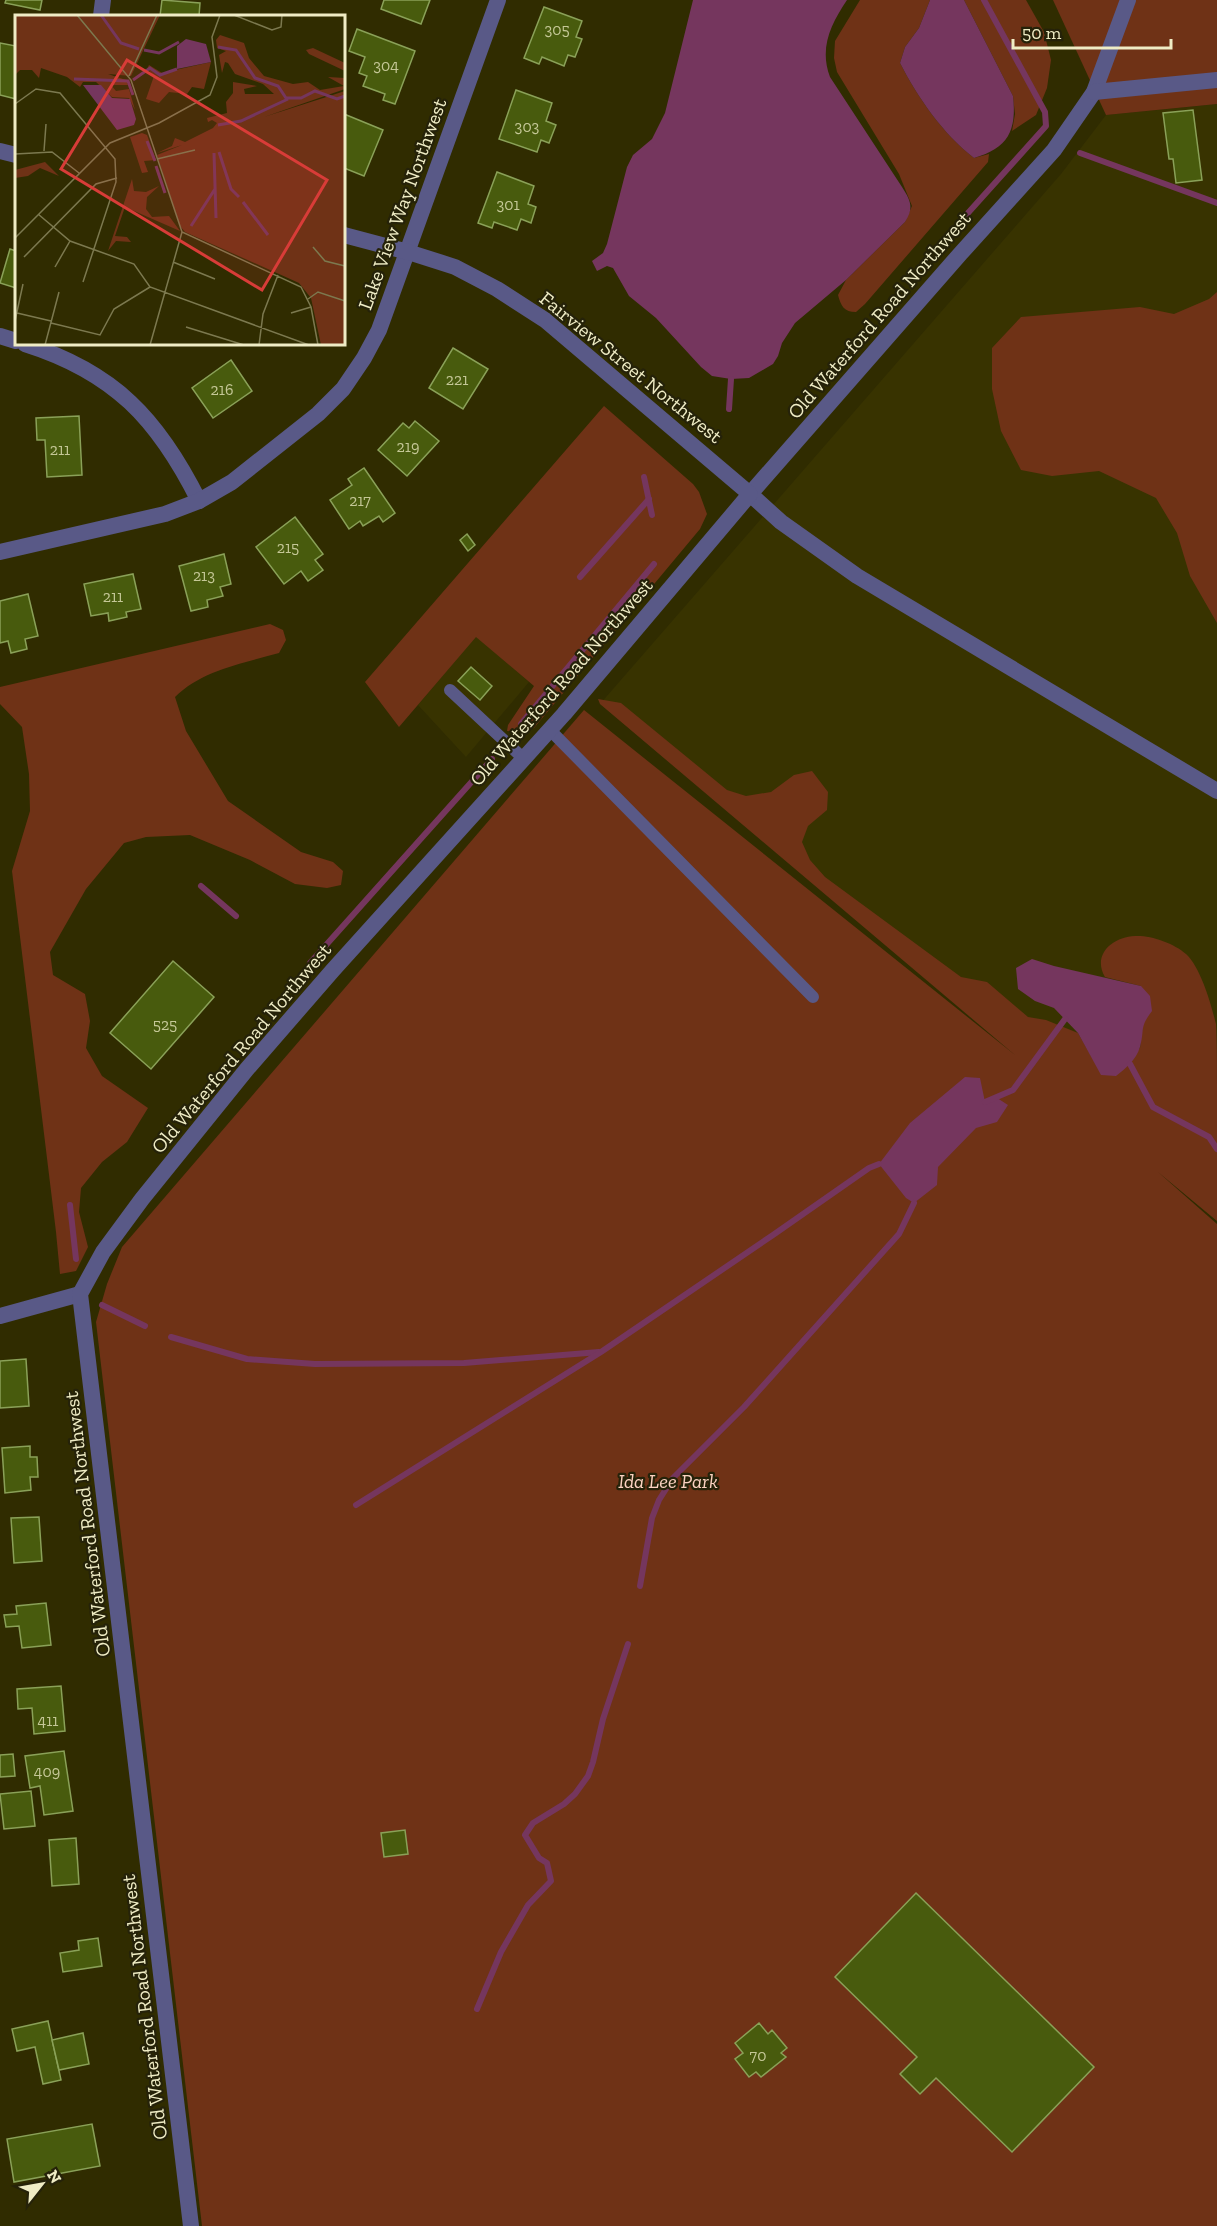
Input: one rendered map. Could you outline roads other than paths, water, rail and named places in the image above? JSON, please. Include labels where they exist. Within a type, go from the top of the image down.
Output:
[{"type":"street","points":[[101,15],[103,0]]},
{"type":"street","name":"Lake View Way Northwest","points":[[0,552],[165,514],[199,501],[249,469],[318,414],[343,389],[379,330],[498,0]]},
{"type":"street","name":"Old Waterford Road Northwest","points":[[191,2226],[80,1294],[103,1252],[142,1199],[247,1069],[333,970],[550,730],[750,494],[1066,134],[1094,92],[1128,0]]},
{"type":"street","points":[[1094,92],[1217,80]]},
{"type":"street","points":[[0,151],[15,155]]},
{"type":"street","name":"Fairview Street Northwest","points":[[345,235],[455,267],[497,289],[545,320],[615,377],[780,522],[857,576],[1217,792]]},
{"type":"street","points":[[0,336],[15,341]]},
{"type":"street","points":[[28,345],[52,352],[84,367],[114,387],[141,411],[165,441],[199,501]]},
{"type":"street","points":[[0,1316],[80,1294]]},
{"type":"lane","points":[[450,690],[524,759]]},
{"type":"lane","points":[[550,730],[813,997]]},
{"type":"waterway","points":[[959,223],[1046,126],[1045,112],[984,0]]},
{"type":"waterway","points":[[1080,153],[1217,203]]},
{"type":"waterway","points":[[729,409],[731,379]]},
{"type":"waterway","points":[[644,477],[652,515]]},
{"type":"waterway","points":[[580,577],[649,499]]},
{"type":"waterway","points":[[521,724],[654,564]]},
{"type":"waterway","points":[[310,963],[492,759]]},
{"type":"waterway","points":[[201,886],[236,916]]},
{"type":"waterway","points":[[985,1102],[1013,1090],[1065,1019]]},
{"type":"waterway","points":[[1130,1064],[1153,1107],[1209,1137],[1217,1149]]},
{"type":"waterway","points":[[356,1505],[601,1352],[869,1168],[879,1164]]},
{"type":"waterway","points":[[640,1586],[652,1518],[659,1500],[673,1478],[744,1407],[899,1234],[914,1203]]},
{"type":"waterway","points":[[70,1205],[76,1259]]},
{"type":"waterway","points":[[102,1305],[145,1326]]},
{"type":"waterway","points":[[171,1337],[247,1359],[315,1364],[464,1363],[599,1352]]},
{"type":"waterway","points":[[477,2009],[501,1952],[528,1905],[551,1881],[547,1863],[539,1858],[525,1835],[533,1823],[564,1804],[575,1794],[588,1776],[603,1719],[628,1644]]},
{"type":"park label","name":"Ida Lee Park","points":[[668,1481]]}]
